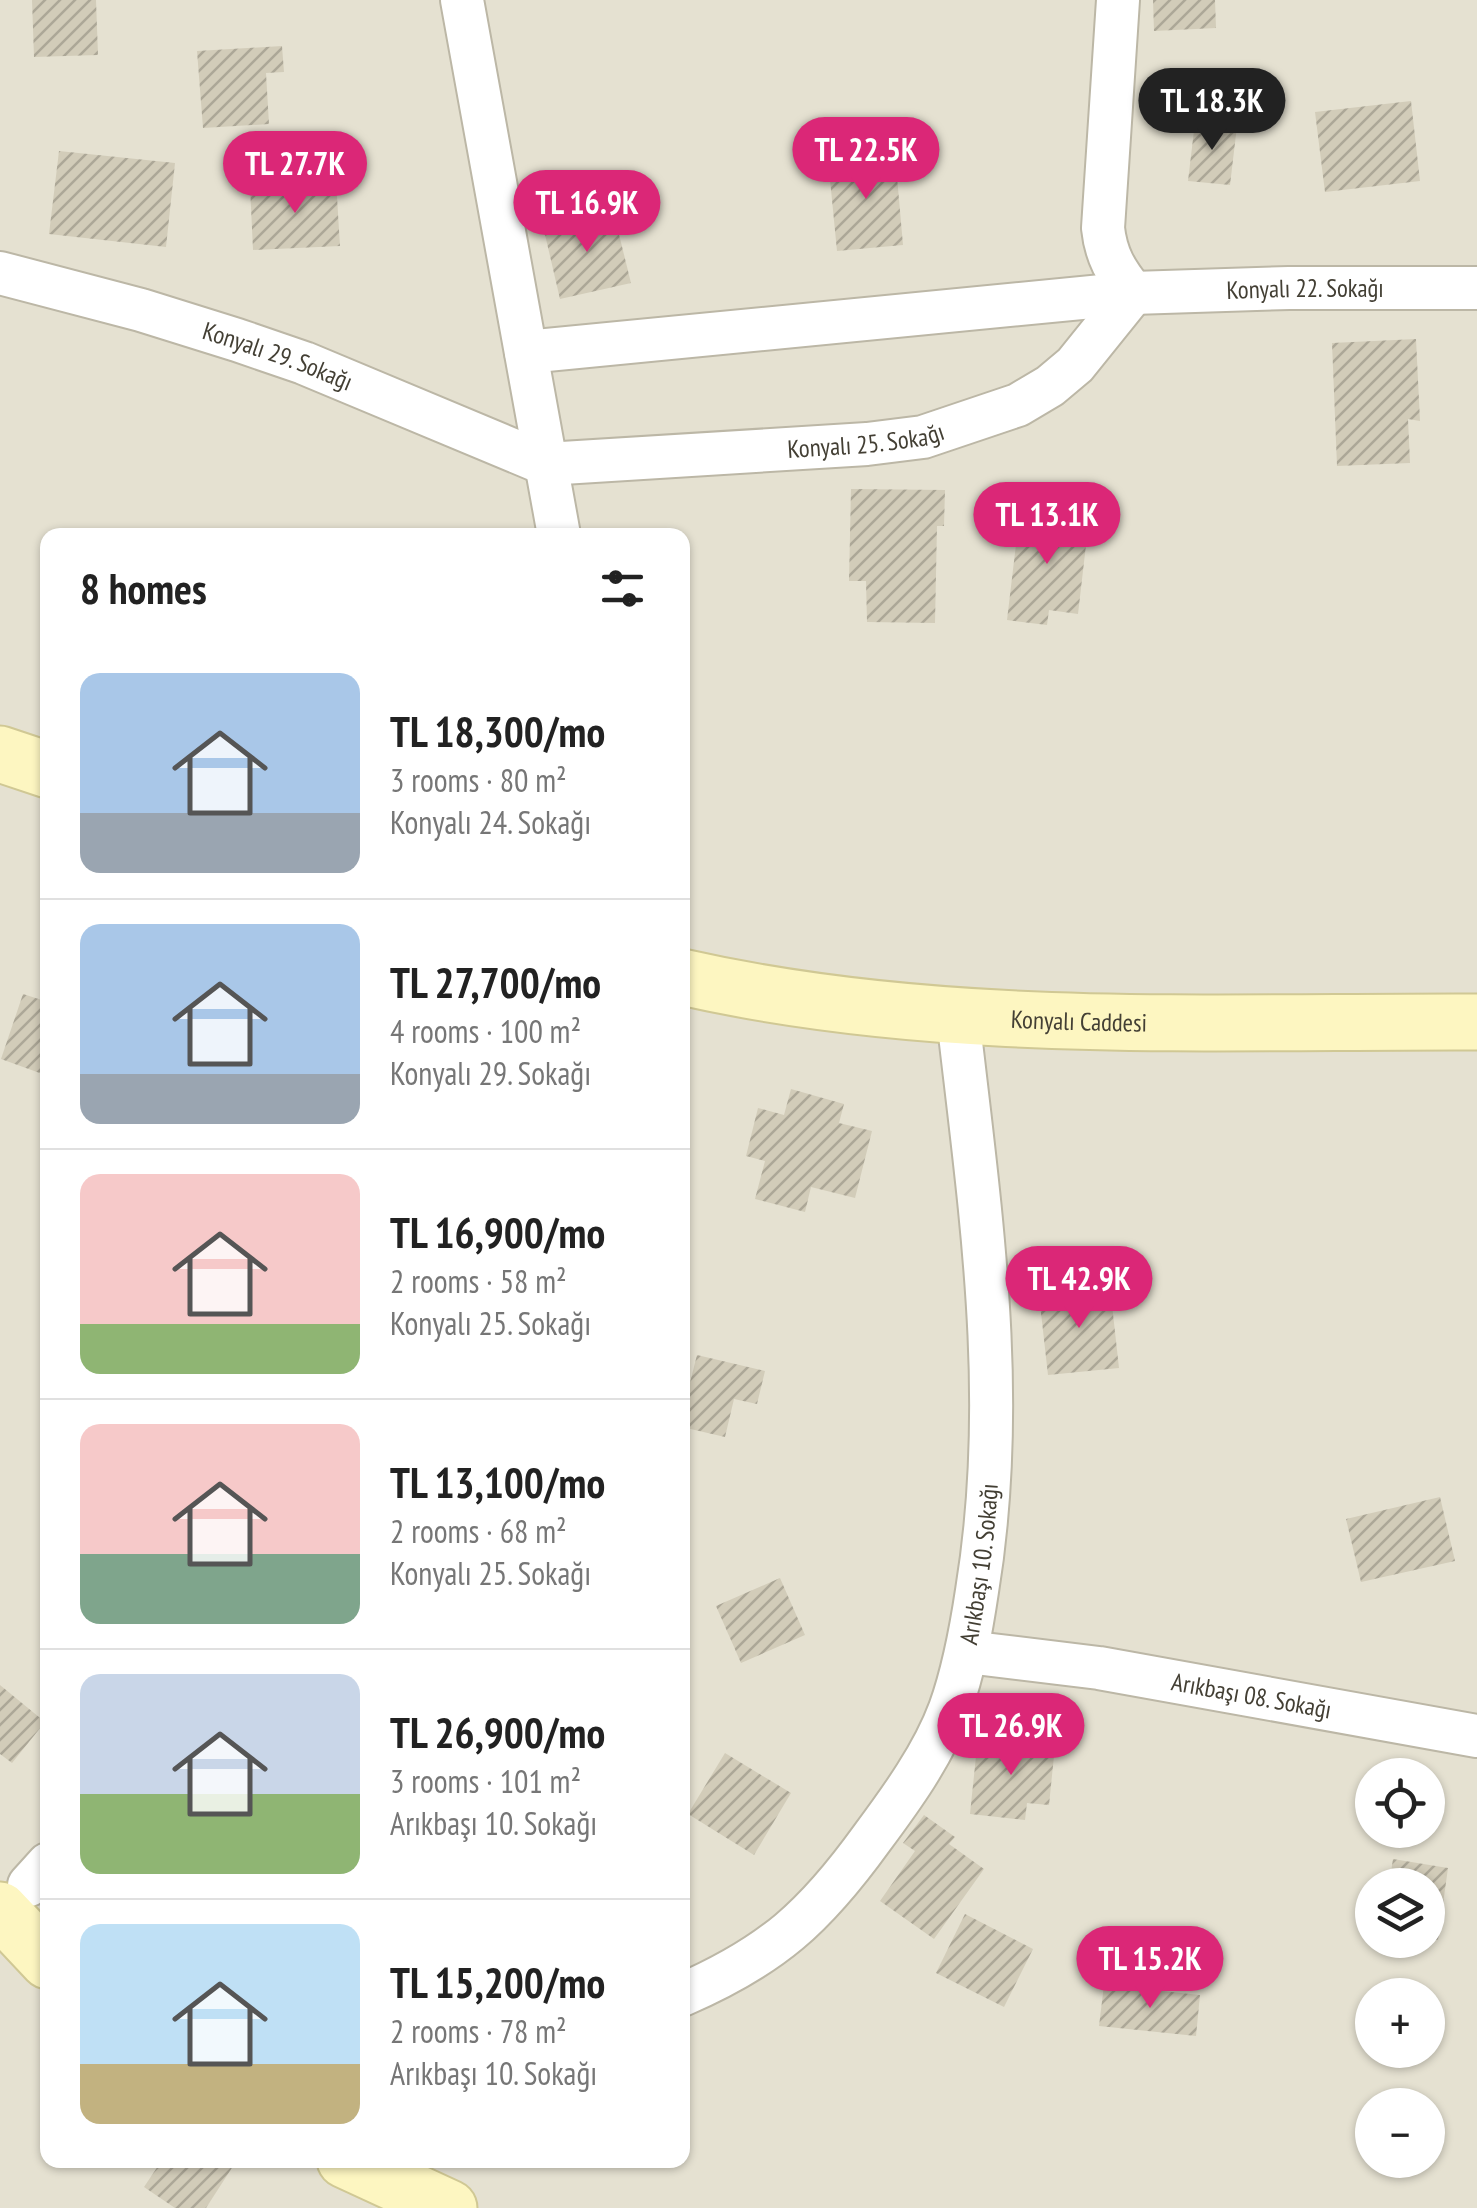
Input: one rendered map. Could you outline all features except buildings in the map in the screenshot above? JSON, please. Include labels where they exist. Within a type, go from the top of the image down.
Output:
[{"type":"street","points":[[462,0],[558,528]]},
{"type":"street","points":[[1118,0],[1103,228],[1112,268],[1133,293]]},
{"type":"street","name":"Konyalı 29. Sokağı","points":[[0,273],[141,310],[304,363],[546,464]]},
{"type":"street","name":"Konyalı 22. Sokağı","points":[[526,352],[1133,293],[1477,288]]},
{"type":"street","name":"Konyalı 25. Sokağı","points":[[546,464],[924,437],[1018,405],[1050,386],[1075,365],[1133,293]]},
{"type":"street","points":[[0,754],[40,767]]},
{"type":"street","name":"Konyalı Caddesi","points":[[690,978],[824,1002],[958,1016],[1477,1022]]},
{"type":"street","name":"Arıkbaşı 10. Sokağı","points":[[690,1992],[730,1974],[770,1949],[809,1917],[849,1870],[928,1754],[949,1711],[967,1652],[984,1550],[993,1456],[993,1362],[958,1016]]},
{"type":"street","name":"Arıkbaşı 08. Sokağı","points":[[967,1652],[1099,1668],[1477,1736]]},
{"type":"street","points":[[26,1887],[40,1934]]},
{"type":"street","points":[[383,2168],[445,2207]]},
{"type":"shaded area","points":[[0,0],[1477,0],[1477,2208],[0,2208]]}]
